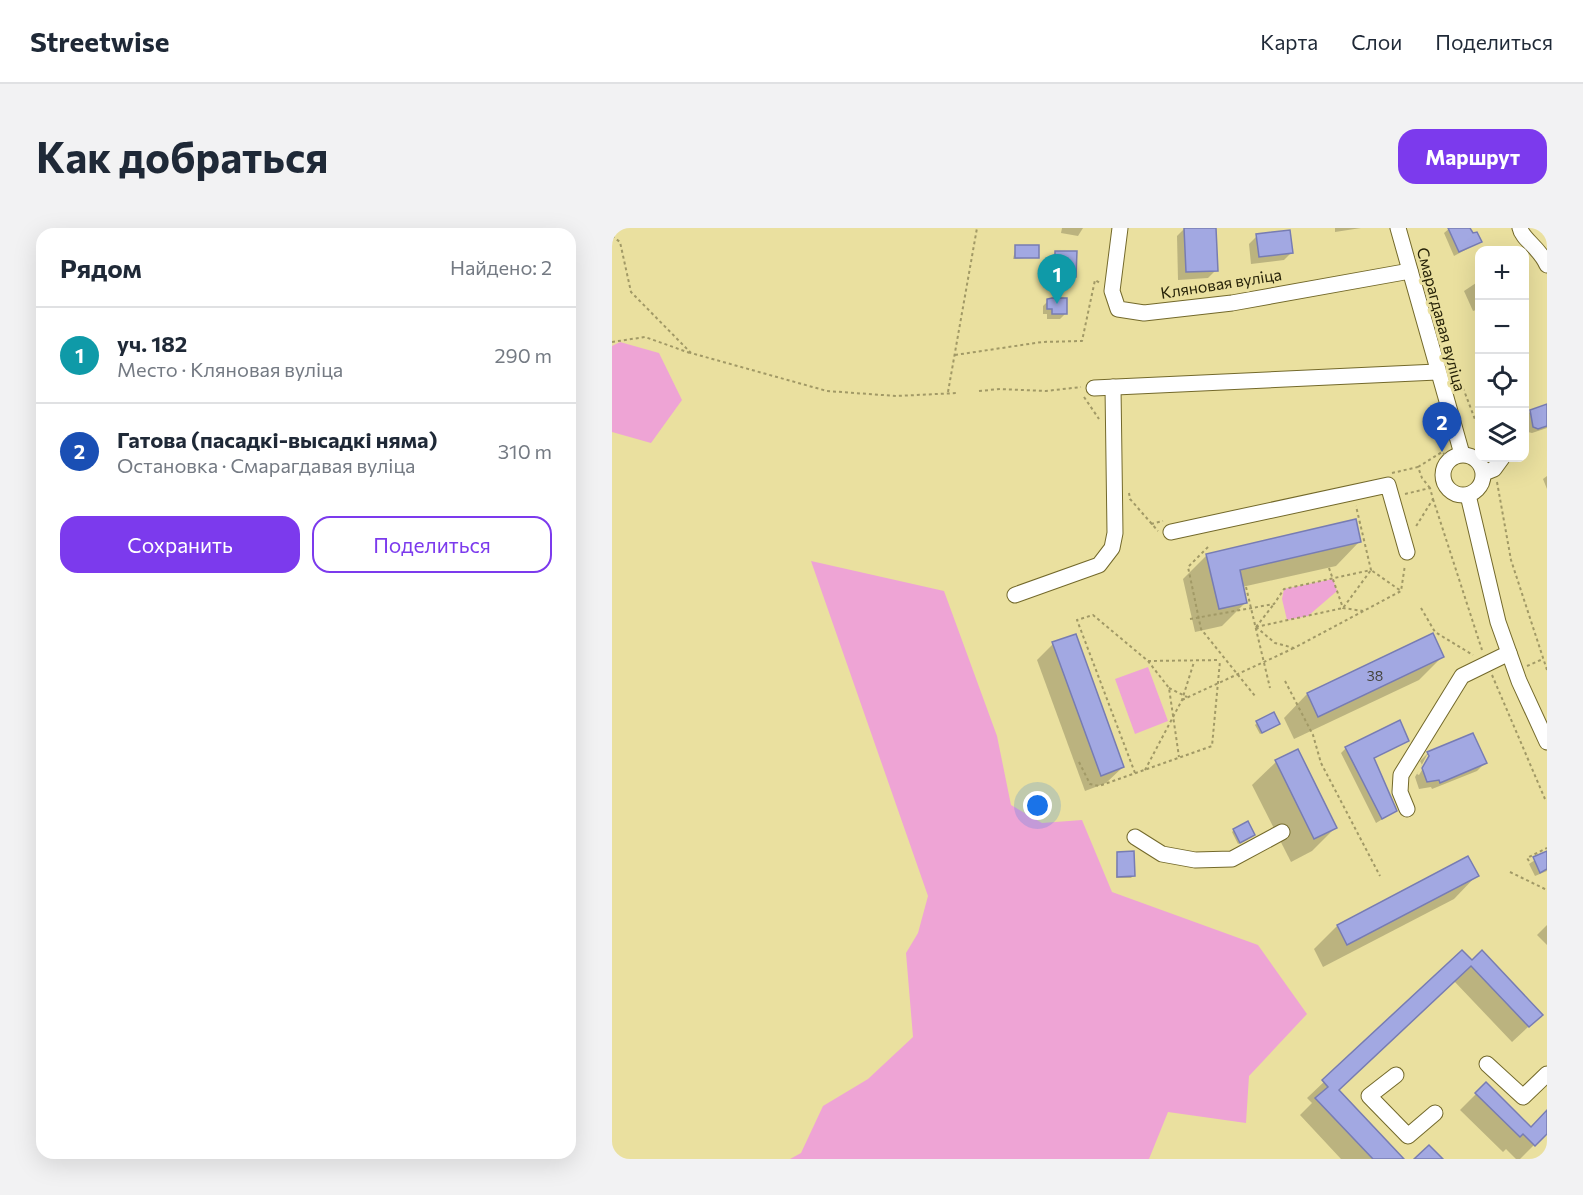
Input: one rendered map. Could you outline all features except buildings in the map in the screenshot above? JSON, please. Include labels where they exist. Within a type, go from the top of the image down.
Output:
[{"type":"street","points":[[1112,291],[1120,228]]},
{"type":"street","name":"Смарагдавая вуліца","points":[[1398,228],[1437,372],[1456,457]]},
{"type":"street","points":[[1520,228],[1521,233],[1542,252],[1547,265]]},
{"type":"street","name":"Кляновая вуліца","points":[[1112,291],[1118,309],[1144,312],[1232,303],[1410,271]]},
{"type":"street","points":[[1094,388],[1437,372]]},
{"type":"street","points":[[1015,595],[1099,565],[1112,548],[1115,533],[1113,387]]},
{"type":"street","points":[[1456,457],[1474,457],[1493,466],[1480,487],[1468,495],[1450,491],[1444,484],[1444,466],[1456,457]]},
{"type":"street","points":[[1171,532],[1388,485],[1407,552]]},
{"type":"street","points":[[1468,495],[1498,622],[1547,742]]},
{"type":"street","points":[[1407,809],[1400,792],[1401,775],[1462,676],[1509,652]]},
{"type":"street","points":[[1135,837],[1162,854],[1195,860],[1232,859],[1282,832]]},
{"type":"street","points":[[1486,1064],[1523,1097],[1547,1074]]},
{"type":"street","points":[[1396,1075],[1369,1096],[1408,1136],[1435,1113]]},
{"type":"path","points":[[948,392],[956,355],[960,313],[977,228]]},
{"type":"path","points":[[612,236],[620,242],[631,292],[691,353]]},
{"type":"path","points":[[956,355],[1042,342],[1082,341],[1095,280],[1112,291]]},
{"type":"path","points":[[612,342],[645,337],[691,353],[827,391],[896,396],[958,393]]},
{"type":"path","points":[[1444,340],[1475,420]]},
{"type":"path","points":[[979,391],[1094,388]]},
{"type":"path","points":[[1418,467],[1442,452],[1456,457]]},
{"type":"path","points":[[1493,466],[1511,561],[1547,670]]},
{"type":"path","points":[[1391,497],[1430,488],[1487,663],[1545,799]]},
{"type":"path","points":[[1353,493],[1371,570],[1401,591]]},
{"type":"path","points":[[1401,591],[1410,536],[1433,499]]},
{"type":"path","points":[[1208,547],[1188,567],[1201,629],[1221,660],[1255,696]]},
{"type":"path","points":[[1329,568],[1343,608]]},
{"type":"path","points":[[1256,627],[1284,590],[1371,570]]},
{"type":"path","points":[[1343,608],[1371,570]]},
{"type":"path","points":[[1246,587],[1270,688]]},
{"type":"path","points":[[1182,700],[1264,663],[1401,591]]},
{"type":"path","points":[[1190,619],[1274,603]]},
{"type":"path","points":[[1256,627],[1343,608],[1362,611]]},
{"type":"path","points":[[1421,608],[1435,632],[1487,663]]},
{"type":"path","points":[[1135,773],[1077,620],[1093,615],[1148,661],[1169,688],[1187,697]]},
{"type":"path","points":[[1256,627],[1275,643],[1294,648]]},
{"type":"path","points":[[1148,661],[1221,660]]},
{"type":"path","points":[[1079,762],[1090,784],[1099,786],[1212,746],[1221,660]]},
{"type":"path","points":[[1144,770],[1182,700],[1194,662]]},
{"type":"path","points":[[1285,681],[1313,735],[1321,763],[1380,876]]},
{"type":"path","points":[[1169,688],[1179,758]]},
{"type":"path","points":[[1529,861],[1527,858],[1547,848]]},
{"type":"path","points":[[1510,872],[1547,890]]},
{"type":"shaded area","points":[[620,342],[659,353],[682,400],[651,443],[612,432],[612,346]]},
{"type":"shaded area","points":[[811,561],[944,591],[997,736],[1011,805],[1042,823],[1082,820],[1112,892],[1258,945],[1307,1014],[1249,1076],[1246,1123],[1168,1112],[1149,1159],[790,1159],[801,1153],[823,1106],[868,1079],[913,1037],[906,953],[918,933],[928,896]]},
{"type":"shaded area","points":[[1333,579],[1337,591],[1308,616],[1287,620],[1282,599],[1284,589]]},
{"type":"shaded area","points":[[1148,667],[1168,721],[1135,734],[1115,679]]},
{"type":"place","name":"уч. 182","points":[[1057,304]]},
{"type":"place","name":"Гатова (пасадкі-высадкі няма)","points":[[1442,452]]}]
